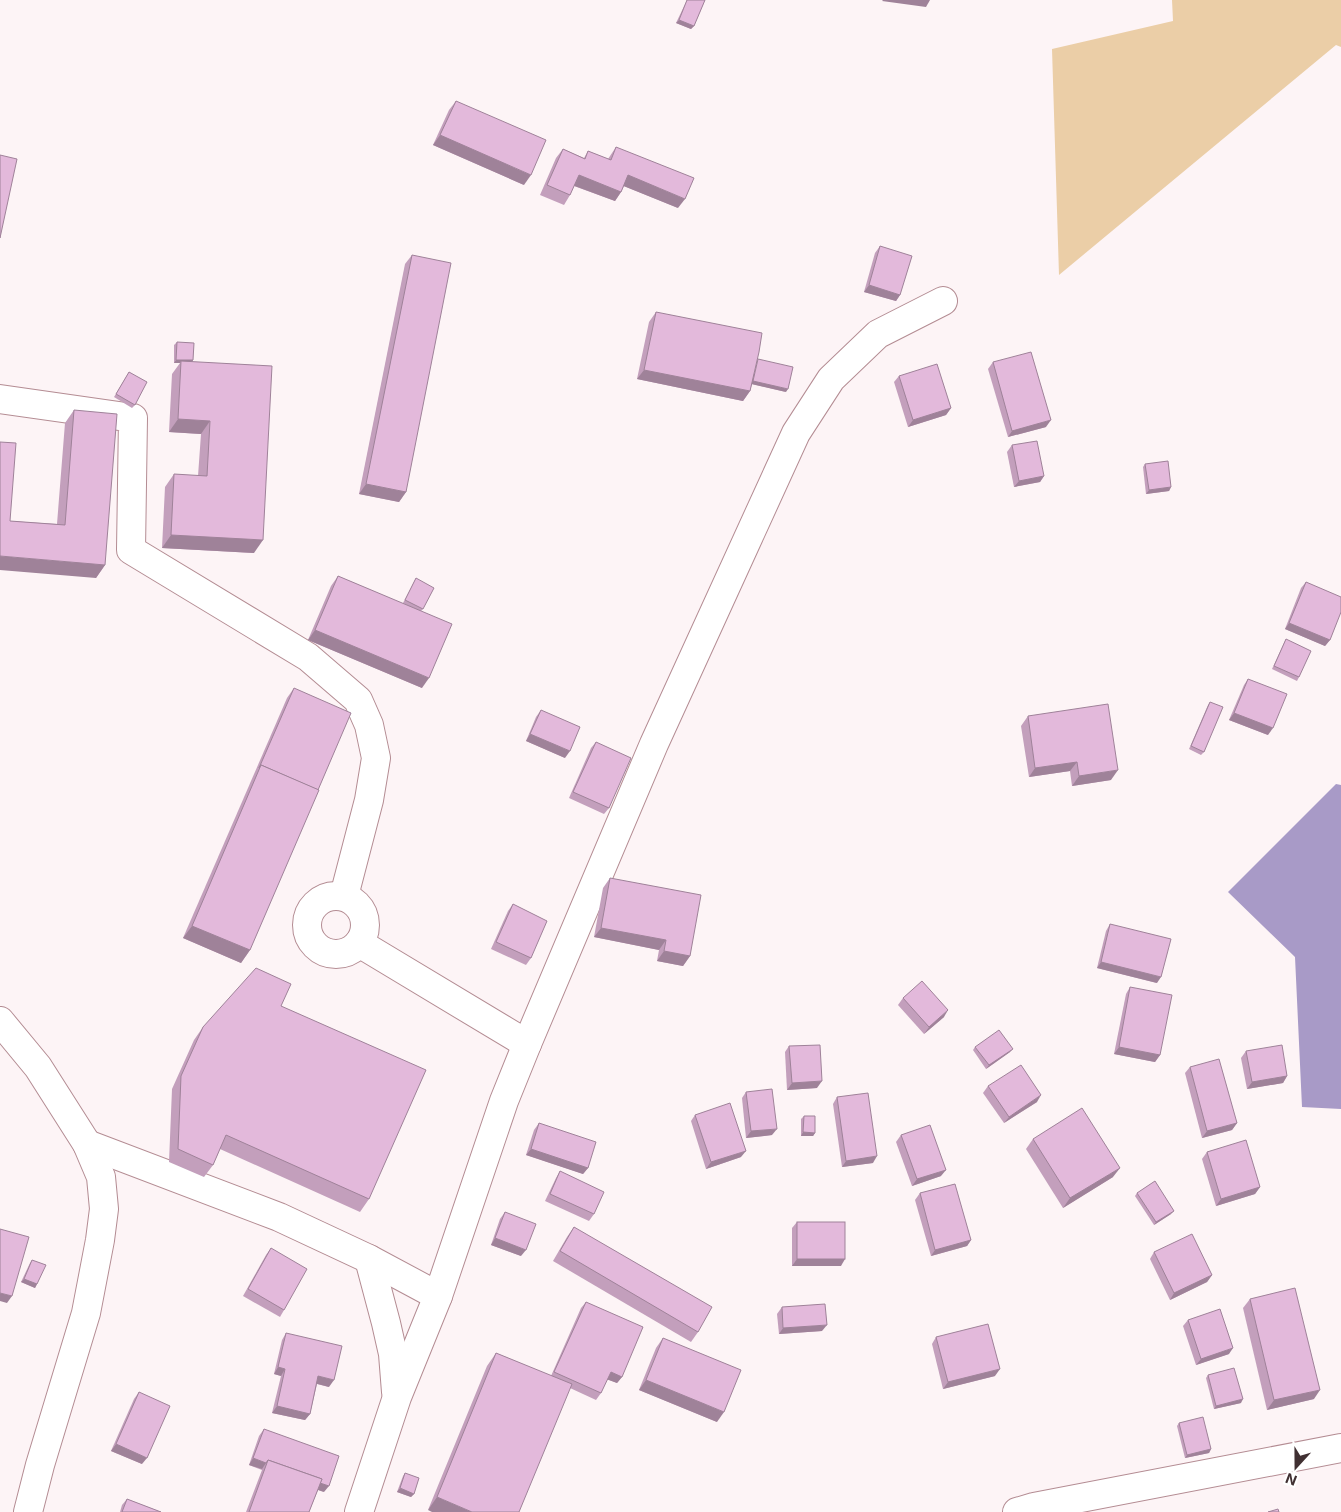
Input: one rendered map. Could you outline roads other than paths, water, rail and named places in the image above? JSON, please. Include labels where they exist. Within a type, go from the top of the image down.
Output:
[{"type":"street","points":[[359,1512],[397,1397],[438,1296],[504,1101],[527,1044],[654,744],[796,433],[832,379],[878,334],[943,302]]},
{"type":"street","points":[[0,399],[133,418],[131,550],[308,657],[358,700],[369,725],[376,758],[369,800],[344,896]]},
{"type":"street","points":[[333,895],[344,896],[354,902],[362,911],[365,921],[364,933],[359,943],[350,950],[339,954],[328,953],[318,947],[310,938],[307,928],[308,916],[313,906],[322,899],[333,895]]},
{"type":"street","points":[[359,943],[527,1044]]},
{"type":"street","points":[[0,1021],[38,1067],[87,1144],[101,1177],[104,1209],[86,1313],[40,1465],[28,1512]]},
{"type":"street","points":[[87,1144],[279,1217],[369,1259],[438,1296]]},
{"type":"street","points":[[369,1259],[390,1338],[397,1397]]},
{"type":"street","points":[[1018,1512],[1034,1507],[1341,1448]]}]
